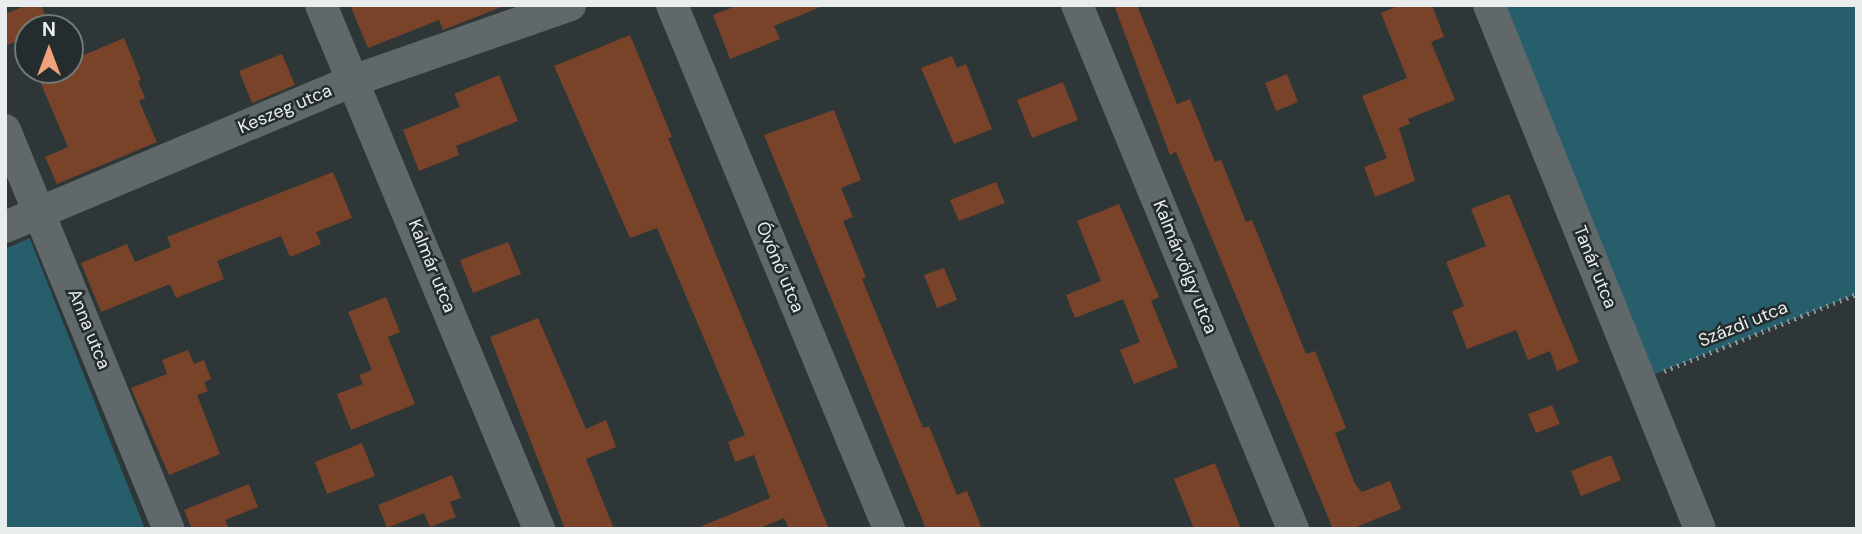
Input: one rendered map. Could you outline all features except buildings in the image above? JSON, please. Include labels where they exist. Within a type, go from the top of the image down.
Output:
[{"type":"street","name":"Kalmár utca","points":[[321,5],[355,80],[539,529]]},
{"type":"street","name":"Keszeg utca","points":[[5,226],[355,80],[570,5]]},
{"type":"street","name":"Óvónő utca","points":[[671,5],[889,529]]},
{"type":"street","name":"Kalmárvölgy utca","points":[[1077,5],[1293,529]]},
{"type":"street","name":"Tanár utca","points":[[1489,5],[1700,529]]},
{"type":"street","name":"Anna utca","points":[[5,130],[42,211],[169,529]]},
{"type":"path","name":"Százdi utca","points":[[1640,380],[1857,294]]},
{"type":"shaded area","points":[[1489,5],[1857,5],[1857,294],[1640,380]]},
{"type":"shaded area","points":[[30,238],[145,529],[5,529],[5,249]]}]
